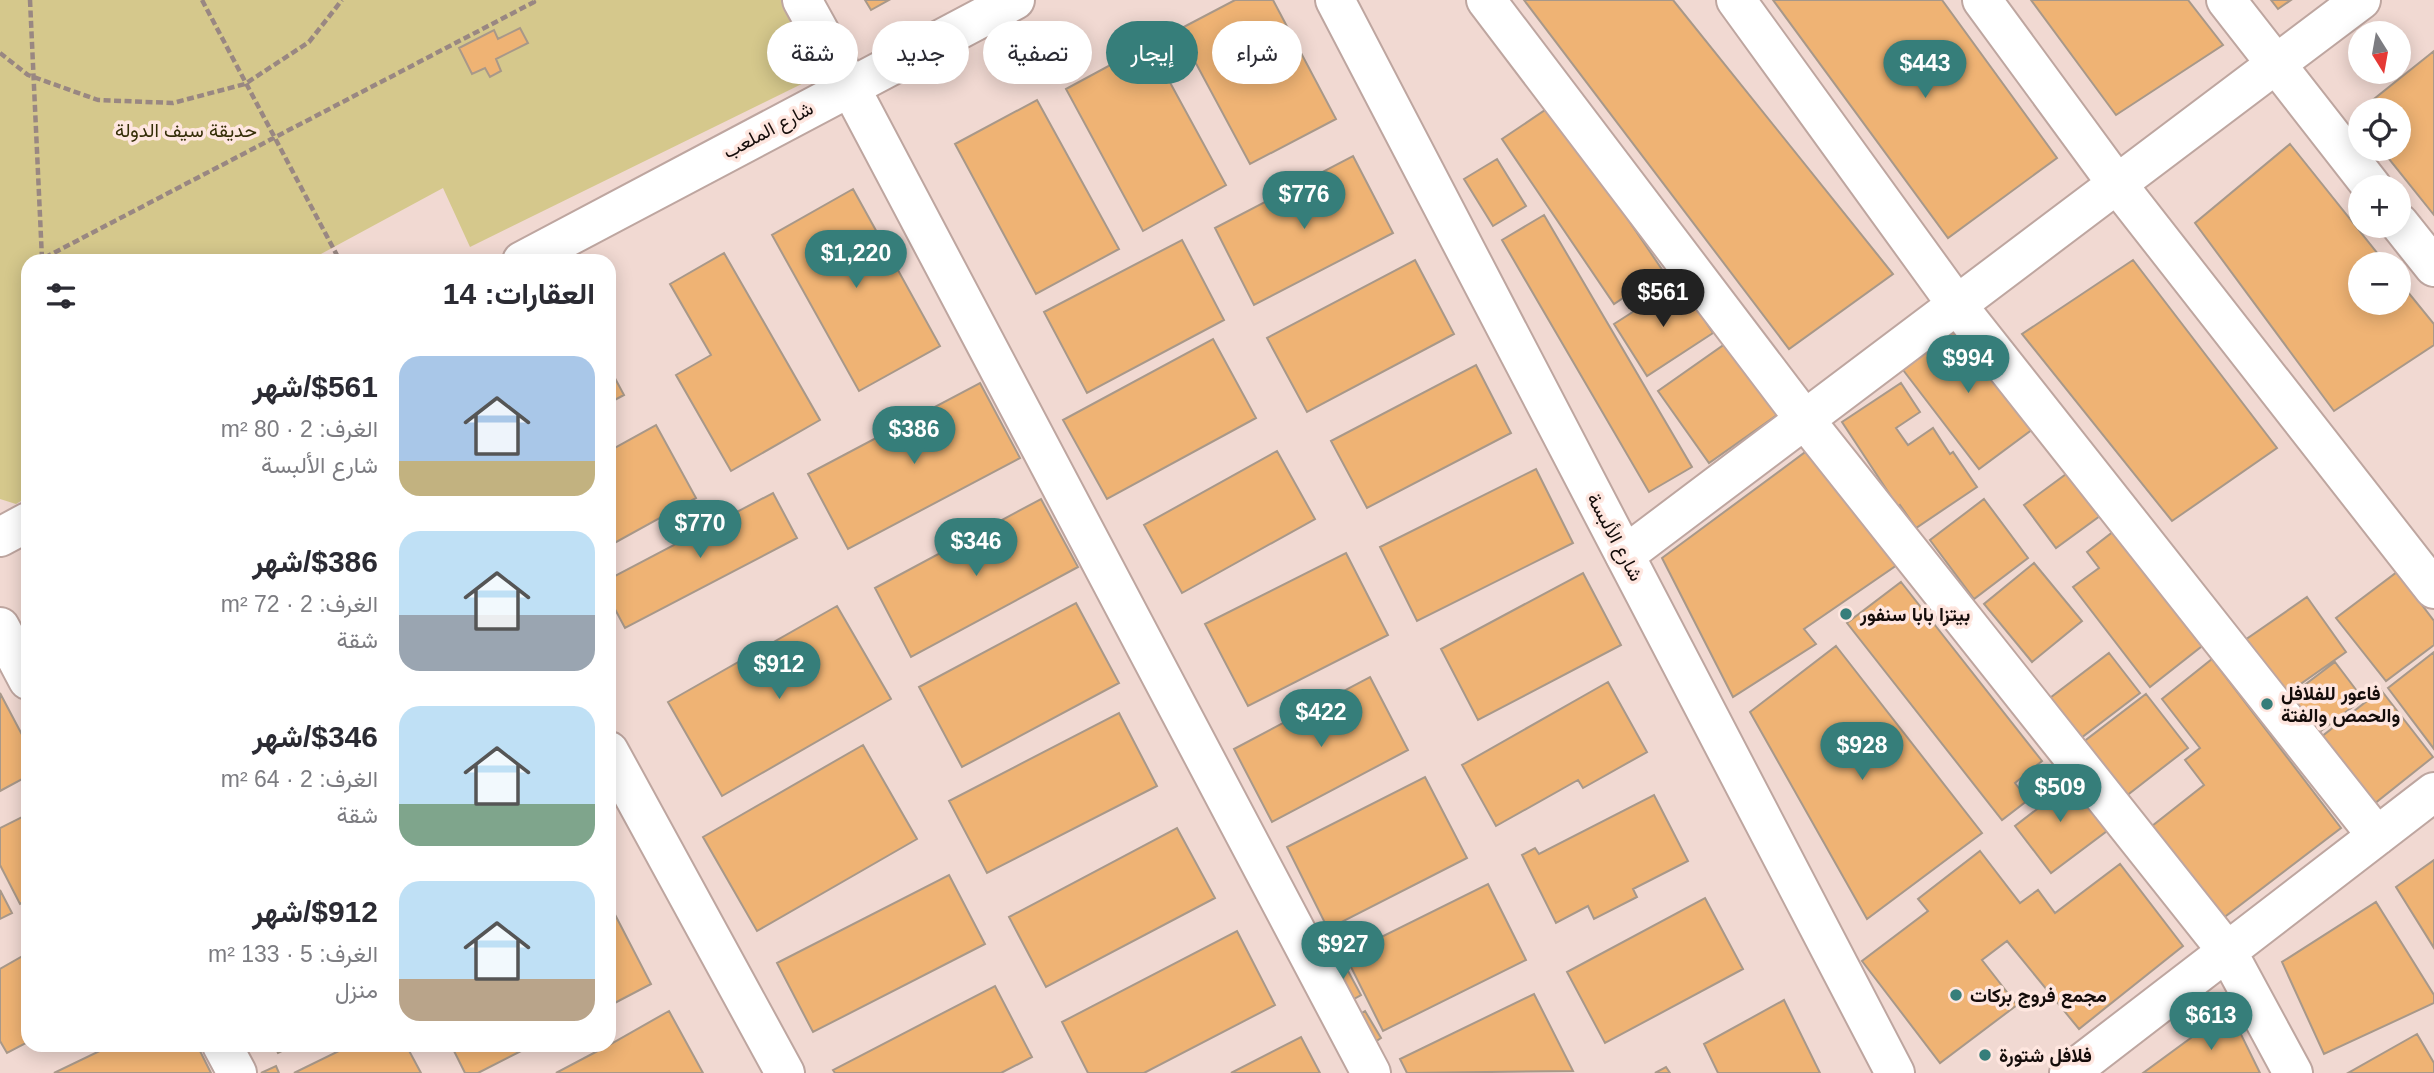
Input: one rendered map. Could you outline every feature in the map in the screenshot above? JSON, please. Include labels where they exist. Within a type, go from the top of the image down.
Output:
[{"type":"street","points":[[802,0],[1371,1073]]},
{"type":"street","name":"شارع الملعب","points":[[535,254],[1015,0]]},
{"type":"street","name":"شارع الألبسة","points":[[1335,0],[1895,1073]]},
{"type":"street","points":[[1486,0],[1805,420],[2227,951],[2292,1073]]},
{"type":"street","points":[[1736,0],[1957,305],[2377,836]]},
{"type":"street","points":[[1982,0],[2117,184],[2434,589]]},
{"type":"street","points":[[2226,0],[2363,175]]},
{"type":"street","points":[[1625,555],[2361,0]]},
{"type":"street","points":[[2411,238],[2434,267]]},
{"type":"street","points":[[0,537],[21,526]]},
{"type":"street","points":[[0,627],[21,667]]},
{"type":"street","points":[[616,764],[785,1073]]},
{"type":"street","points":[[2069,1073],[2434,792]]},
{"type":"street","points":[[226,1052],[237,1073]]},
{"type":"path","points":[[30,0],[42,254]]},
{"type":"path","points":[[202,0],[336,254]]},
{"type":"path","points":[[0,53],[33,77],[98,100],[173,103],[245,84],[309,42],[342,0]]},
{"type":"path","points":[[52,254],[534,2],[532,0]]},
{"type":"green space","name":"حديقة سيف الدولة","points":[[0,0],[787,0],[798,21],[767,21],[767,84],[802,84],[470,247],[443,188],[321,254],[21,254],[21,501],[16,504],[0,499]]},
{"type":"building","points":[[865,0],[889,0],[871,10]]},
{"type":"building","points":[[1235,0],[1273,0],[1284,21],[1212,21],[1212,84],[1302,84],[1302,55],[1336,119],[1250,164],[1198,67],[1198,21],[1195,21]]},
{"type":"building","points":[[1524,0],[1673,0],[1893,274],[1789,349]]},
{"type":"building","points":[[1773,0],[1942,0],[2057,158],[1948,238]]},
{"type":"building","points":[[2031,0],[2188,0],[2223,45],[2116,115]]},
{"type":"building","points":[[2271,0],[2291,0],[2278,9]]},
{"type":"building","points":[[520,28],[528,43],[496,59],[501,71],[490,77],[485,68],[472,74],[459,48],[494,30],[498,39]]},
{"type":"building","points":[[2434,51],[2434,215],[2411,186],[2411,175],[2402,175],[2391,161],[2411,161],[2411,98],[2375,98],[2393,84],[2412,84],[2412,69]]},
{"type":"building","points":[[1106,67],[1106,84],[1171,84],[1226,185],[1143,231],[1066,89],[1075,84],[1092,84],[1092,75]]},
{"type":"building","points":[[1037,100],[1119,249],[1036,294],[955,144]]},
{"type":"building","points":[[1551,106],[1663,271],[1614,304],[1502,139]]},
{"type":"building","points":[[2290,144],[2348,216],[2348,238],[2365,238],[2376,252],[2348,252],[2348,315],[2411,315],[2411,296],[2434,324],[2434,345],[2334,411],[2195,223]]},
{"type":"building","points":[[1353,156],[1393,233],[1254,305],[1215,228]]},
{"type":"building","points":[[1497,159],[1526,206],[1493,226],[1464,179]]},
{"type":"building","points":[[853,189],[940,346],[859,391],[772,235]]},
{"type":"building","points":[[1544,215],[1692,467],[1649,492],[1502,240]]},
{"type":"building","points":[[1182,240],[1224,320],[1087,393],[1044,312]]},
{"type":"building","points":[[724,253],[820,420],[731,471],[676,375],[711,355],[670,284]]},
{"type":"building","points":[[1415,260],[1454,334],[1307,412],[1267,338]]},
{"type":"building","points":[[2133,260],[2277,448],[2172,521],[2022,334]]},
{"type":"building","points":[[1680,282],[1713,333],[1647,376],[1614,324]]},
{"type":"building","points":[[1957,321],[2037,426],[1979,469],[1900,366]]},
{"type":"building","points":[[1213,339],[1256,418],[1107,499],[1063,420]]},
{"type":"building","points":[[1725,344],[1777,415],[1709,463],[1658,391]]},
{"type":"building","points":[[1476,365],[1511,433],[1367,508],[1331,441]]},
{"type":"building","points":[[616,380],[624,395],[616,399]]},
{"type":"building","points":[[980,383],[1020,458],[848,549],[808,474]]},
{"type":"building","points":[[1901,383],[1920,412],[1896,428],[1908,445],[1933,428],[1977,487],[1916,528],[1900,505],[1898,507],[1842,422]]},
{"type":"building","points":[[656,425],[696,498],[616,542],[616,447]]},
{"type":"building","points":[[1808,450],[1897,565],[1804,629],[1816,644],[1733,697],[1662,558]]},
{"type":"building","points":[[1277,451],[1315,519],[1182,593],[1144,525]]},
{"type":"building","points":[[1536,469],[1573,543],[1417,621],[1380,547]]},
{"type":"building","points":[[2073,469],[2104,513],[2056,548],[2024,505]]},
{"type":"building","points":[[773,493],[797,538],[625,628],[616,611],[616,575]]},
{"type":"building","points":[[1041,499],[1078,567],[911,657],[875,588]]},
{"type":"building","points":[[1984,499],[2028,558],[1974,599],[1930,540]]},
{"type":"building","points":[[2123,524],[2211,639],[2150,687],[2073,587],[2099,568],[2087,552]]},
{"type":"building","points":[[1346,553],[1388,635],[1248,706],[1205,624]]},
{"type":"building","points":[[2034,563],[2082,621],[2032,662],[1984,604]]},
{"type":"building","points":[[2397,572],[2434,621],[2434,645],[2386,681],[2336,618]]},
{"type":"building","points":[[1583,573],[1621,645],[1478,720],[1441,649]]},
{"type":"building","points":[[1901,582],[2042,761],[2015,783],[2028,800],[2002,820],[1847,623]]},
{"type":"building","points":[[2307,597],[2346,652],[2285,695],[2245,640]]},
{"type":"building","points":[[1076,603],[1119,683],[962,767],[919,687]]},
{"type":"building","points":[[837,606],[891,699],[722,796],[668,702]]},
{"type":"building","points":[[1836,646],[1982,833],[1867,919],[1750,712]]},
{"type":"building","points":[[2434,652],[2434,749],[2388,688]]},
{"type":"building","points":[[2109,653],[2140,693],[2077,741],[2046,701]]},
{"type":"building","points":[[2212,659],[2341,828],[2218,922],[2147,830],[2204,785],[2185,760],[2200,748],[2162,699]]},
{"type":"building","points":[[2335,662],[2363,699],[2314,736],[2286,699]]},
{"type":"building","points":[[1370,677],[1408,750],[1272,822],[1234,749]]},
{"type":"building","points":[[1608,682],[1647,752],[1583,788],[1578,780],[1496,826],[1462,765]]},
{"type":"building","points":[[2381,690],[2433,757],[2369,808],[2316,741]]},
{"type":"building","points":[[0,693],[21,733],[21,780],[0,791]]},
{"type":"building","points":[[2146,694],[2188,748],[2121,800],[2078,746]]},
{"type":"building","points":[[1119,713],[1157,786],[987,873],[949,801]]},
{"type":"building","points":[[863,745],[917,839],[757,931],[703,837]]},
{"type":"building","points":[[2062,772],[2107,831],[2051,873],[2015,826],[2041,806],[2032,795]]},
{"type":"building","points":[[1425,777],[1467,858],[1328,929],[1287,847]]},
{"type":"building","points":[[1654,795],[1688,861],[1633,889],[1637,897],[1594,919],[1588,906],[1556,923],[1522,855],[1535,848],[1539,854]]},
{"type":"building","points":[[21,818],[20,904],[0,865],[0,828]]},
{"type":"building","points":[[1177,828],[1215,898],[1046,987],[1009,917]]},
{"type":"building","points":[[1980,851],[2020,903],[2038,890],[2055,913],[2120,864],[2183,946],[2079,1029],[2007,941],[1982,960],[2017,1005],[1940,1063],[1862,961],[1928,911],[1918,899]]},
{"type":"building","points":[[2434,860],[2434,948],[2396,887]]},
{"type":"building","points":[[949,875],[985,944],[813,1032],[777,963]]},
{"type":"building","points":[[1488,884],[1526,960],[1383,1031],[1345,955]]},
{"type":"building","points":[[0,890],[12,913],[0,919]]},
{"type":"building","points":[[1705,898],[1743,969],[1605,1043],[1567,972]]},
{"type":"building","points":[[2376,902],[2434,995],[2434,1003],[2324,1054],[2282,962]]},
{"type":"building","points":[[616,916],[651,984],[616,1002]]},
{"type":"building","points":[[1237,931],[1275,1005],[1144,1073],[1088,1073],[1062,1022]]},
{"type":"building","points":[[21,957],[21,1046],[7,1053],[0,1041],[0,969]]},
{"type":"building","points":[[1341,958],[1361,995],[1345,1004],[1325,967]]},
{"type":"building","points":[[995,986],[1032,1057],[1001,1073],[835,1073],[833,1070]]},
{"type":"building","points":[[1534,994],[1573,1071],[1407,1073],[1400,1059]]},
{"type":"building","points":[[1784,1000],[1820,1073],[1718,1073],[1704,1044]]},
{"type":"building","points":[[2229,1010],[2260,1073],[2143,1073]]},
{"type":"building","points":[[669,1011],[703,1073],[556,1073],[596,1052],[616,1052],[616,1041]]},
{"type":"building","points":[[1365,1011],[1381,1038],[1366,1048],[1350,1020]]},
{"type":"building","points":[[2417,1034],[2434,1063],[2434,1073],[2348,1073]]},
{"type":"building","points":[[1301,1037],[1320,1073],[1231,1073]]},
{"type":"building","points":[[98,1052],[200,1052],[211,1073],[54,1073]]},
{"type":"building","points":[[337,1052],[410,1052],[421,1073],[294,1073]]},
{"type":"building","points":[[454,1052],[519,1052],[478,1073],[465,1073]]},
{"type":"building","points":[[276,1066],[279,1073],[261,1073]]},
{"type":"building","points":[[1666,1067],[1670,1073],[1655,1073]]},
{"type":"place","name":"بيتزا بابا سنفور","points":[[1846,614]]},
{"type":"place","name":"فاعور للفلافل والحمص والفتة","points":[[2267,704]]},
{"type":"place","name":"مجمع فروج بركات","points":[[1956,995]]},
{"type":"place","name":"فلافل شتورة","points":[[1985,1055]]}]
